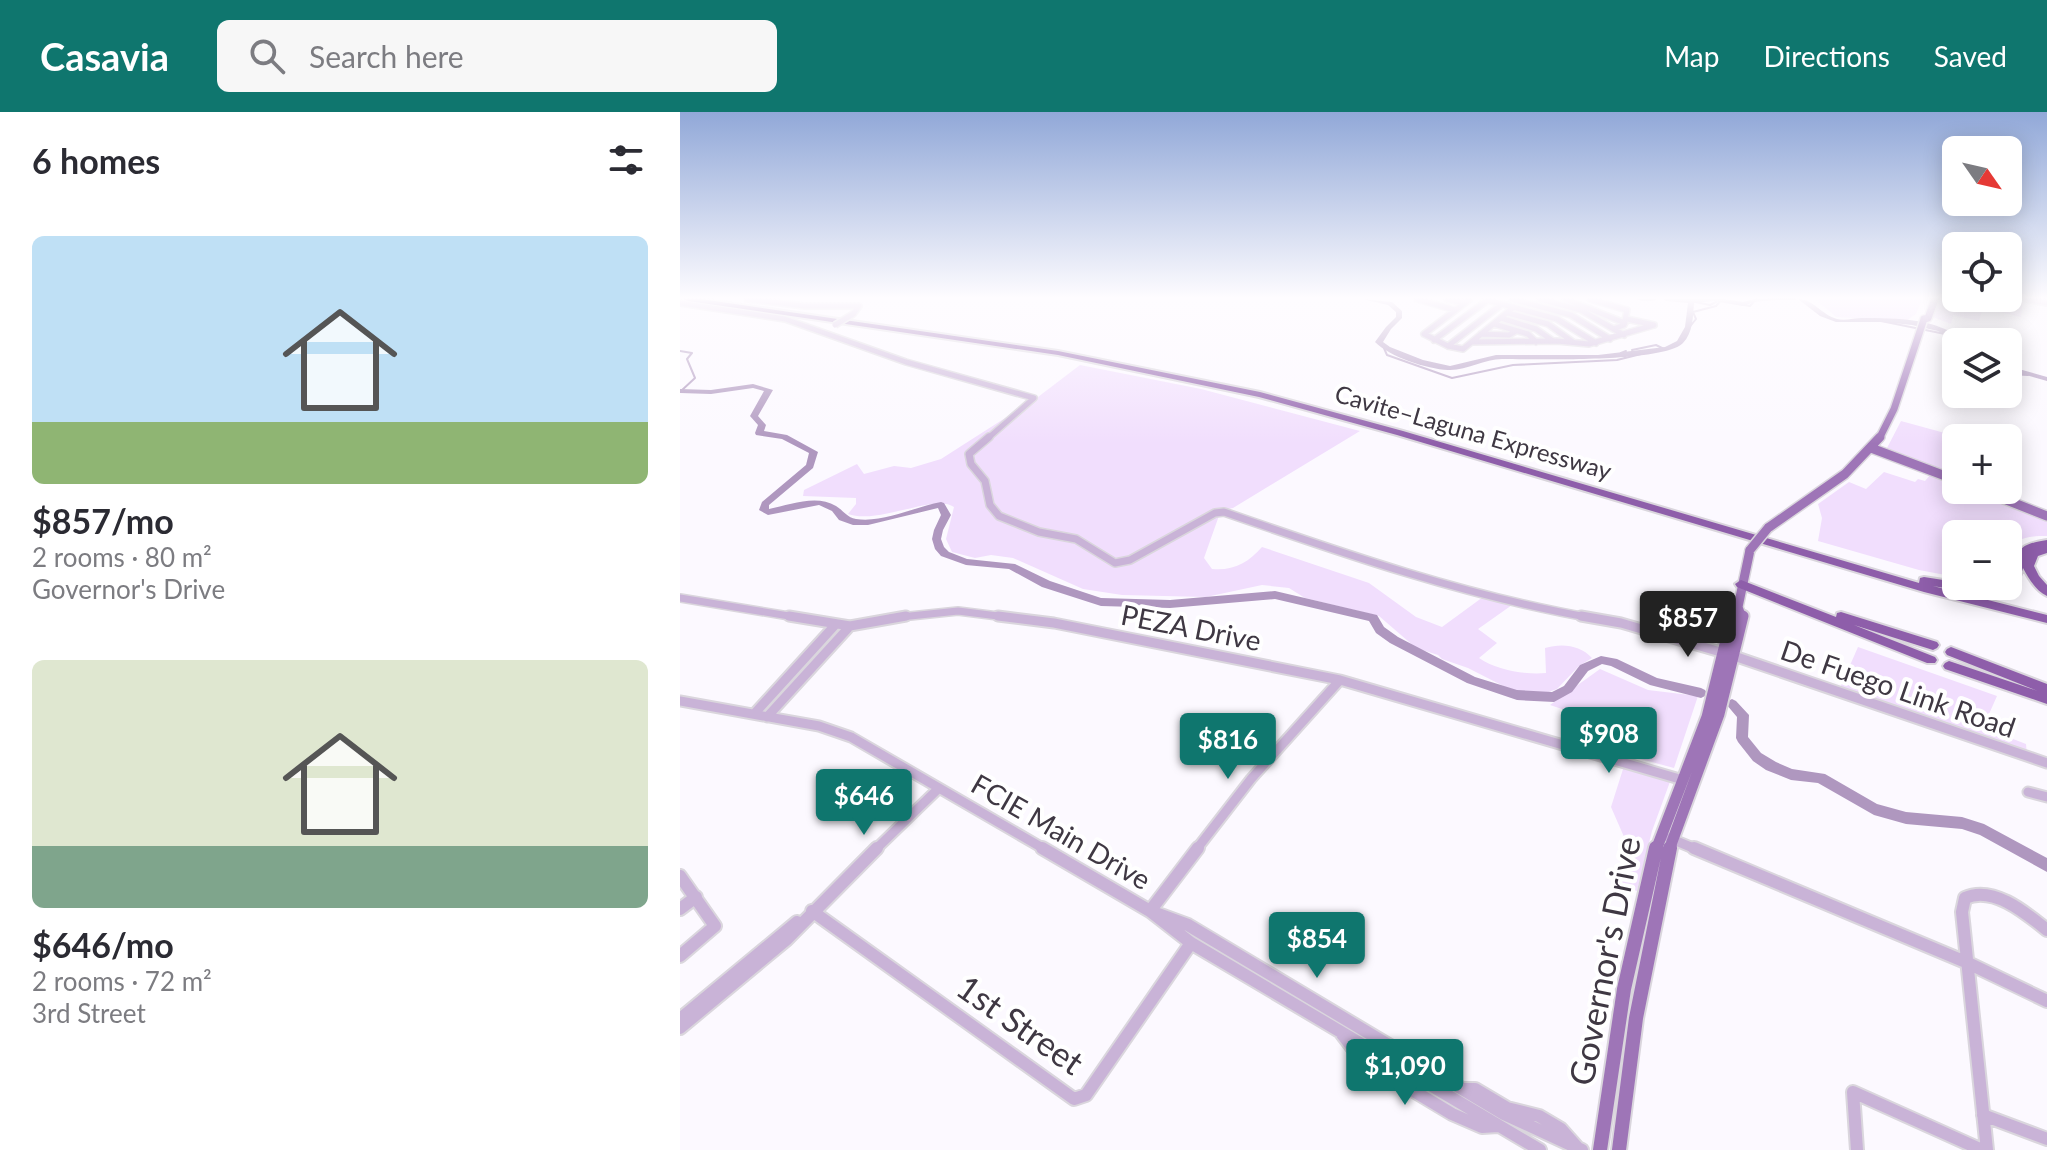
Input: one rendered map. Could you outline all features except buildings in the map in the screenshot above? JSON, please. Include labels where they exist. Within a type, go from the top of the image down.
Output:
[{"type":"highway","name":"Cavite–Laguna Expressway","points":[[1024,347],[1234,388],[1385,428],[1909,584],[2047,619]]},
{"type":"highway","name":"Cavite–Laguna Expressway","points":[[1044,347],[1239,386],[1373,421],[1924,581],[2047,611]]},
{"type":"highway","points":[[2022,553],[2032,546],[2047,546]]},
{"type":"highway","points":[[2047,546],[2031,556],[2028,566],[2047,592]]},
{"type":"highway","points":[[1924,581],[1942,584]]},
{"type":"highway","points":[[1741,584],[1933,645]]},
{"type":"highway","points":[[1741,584],[1931,660]]},
{"type":"highway","points":[[1951,652],[2047,689]]},
{"type":"highway","points":[[1949,666],[2047,699]]},
{"type":"main road","name":"Governor's Drive","points":[[1666,837],[1714,712],[1743,614],[1738,607],[1750,550],[1768,528],[1828,486],[1871,448],[1884,430],[1913,347]]},
{"type":"main road","points":[[1871,448],[1942,475]]},
{"type":"main road","points":[[2017,504],[2047,516]]},
{"type":"main road","name":"Governor's Drive","points":[[1609,1148],[1636,1018],[1666,837],[1683,780],[1714,712]]},
{"type":"street","name":"De Fuego Link Road","points":[[864,347],[944,374],[1034,398],[969,454],[971,464],[985,481],[990,505],[999,516],[1039,532],[1076,539],[1115,563],[1130,560],[1215,513],[1224,512],[1387,569],[1541,609],[1621,623],[1729,654],[2047,763]]},
{"type":"street","name":"PEZA Drive","points":[[680,598],[850,626],[896,617],[958,611],[1006,615],[1340,680],[1683,780]]},
{"type":"street","points":[[754,714],[836,624]]},
{"type":"street","points":[[767,717],[850,626]]},
{"type":"street","points":[[1150,911],[1254,775],[1340,680]]},
{"type":"street","name":"FCIE Main Drive","points":[[680,701],[845,734],[1150,911],[1191,943],[1339,1030],[1362,1060],[1452,1114],[1482,1127],[1501,1126],[1540,1150]]},
{"type":"street","points":[[680,1028],[786,940],[939,788]]},
{"type":"street","points":[[2028,792],[2047,797]]},
{"type":"street","points":[[1666,837],[1968,963],[2047,1001]]},
{"type":"street","points":[[680,876],[715,928],[680,956]]},
{"type":"street","points":[[1857,1150],[1853,1092],[1984,1150],[1962,912],[1965,898],[1980,892],[2016,908],[2047,930]]},
{"type":"street","points":[[680,909],[696,897]]},
{"type":"street","points":[[680,1019],[812,911]]},
{"type":"street","name":"1st Street","points":[[812,911],[1074,1099],[1086,1095],[1191,943]]},
{"type":"street","name":"FCIE Main Drive","points":[[1150,911],[1188,925],[1504,1114],[1580,1149]]},
{"type":"street","points":[[1983,1115],[2047,1139]]},
{"type":"shaded area","points":[[1080,365],[1201,389],[1360,431],[1233,508],[1221,510],[1204,558],[1212,569],[1240,565],[1262,547],[1369,583],[1416,617],[1442,627],[1483,597],[1512,605],[1478,629],[1497,643],[1479,658],[1486,662],[1511,671],[1546,673],[1545,648],[1558,646],[1576,648],[1592,658],[1579,666],[1557,689],[1543,694],[1517,693],[1468,668],[1416,648],[1379,616],[1305,598],[1289,588],[1262,585],[1206,597],[1122,595],[1083,589],[1013,558],[991,555],[975,558],[952,552],[946,539],[954,507],[945,504],[861,516],[848,514],[856,504],[856,498],[803,496],[804,490],[857,464],[864,474],[894,466],[911,468],[941,459],[1038,397]]},
{"type":"shaded area","points":[[1901,421],[1942,432],[1942,470],[1887,448]]},
{"type":"shaded area","points":[[1884,472],[1915,482],[1918,479],[1925,481],[1930,475],[1942,480],[1942,504],[2003,504],[2047,521],[2047,536],[2022,540],[2022,520],[1942,520],[1942,574],[1818,541],[1822,518],[1818,504],[1849,482],[1866,489]]},
{"type":"shaded area","points":[[1858,647],[1997,696],[1989,714],[1995,732],[2026,744],[2027,755],[1840,688]]},
{"type":"shaded area","points":[[1600,669],[1648,690],[1698,696],[1674,768],[1622,754],[1628,731],[1550,705]]},
{"type":"shaded area","points":[[1624,766],[1671,779],[1652,831],[1637,891],[1622,885],[1628,846],[1611,807]]},
{"type":"waterway","points":[[1384,347],[1387,355],[1452,378],[1513,365],[1617,360],[1661,349]]},
{"type":"waterway","points":[[1385,347],[1421,362],[1450,368],[1496,357],[1598,357],[1670,347]]},
{"type":"waterway","points":[[1632,350],[1644,347]]},
{"type":"waterway","points":[[680,351],[692,353],[687,359],[695,378],[681,391]]},
{"type":"waterway","points":[[1625,357],[1621,353],[1626,351]]},
{"type":"waterway","points":[[2022,372],[2047,379]]},
{"type":"waterway","points":[[2022,375],[2028,375]]},
{"type":"waterway","points":[[680,391],[711,392],[753,386],[769,390],[754,416],[762,425],[759,433],[784,437],[814,452],[810,466],[765,504],[764,510],[768,512],[820,502],[835,509],[842,518],[868,522],[941,505],[946,515],[936,539],[945,554],[966,562],[1011,566],[1046,584],[1101,602],[1170,604],[1275,595],[1373,618],[1380,630],[1394,640],[1471,680],[1517,695],[1554,697],[1568,689],[1584,668],[1601,660],[1613,662],[1654,682],[1701,693]]},
{"type":"waterway","points":[[1732,704],[1743,715],[1742,738],[1757,757],[1771,766],[1791,774],[1820,778],[1874,809],[1906,818],[1962,823],[1984,830],[2047,865]]}]
